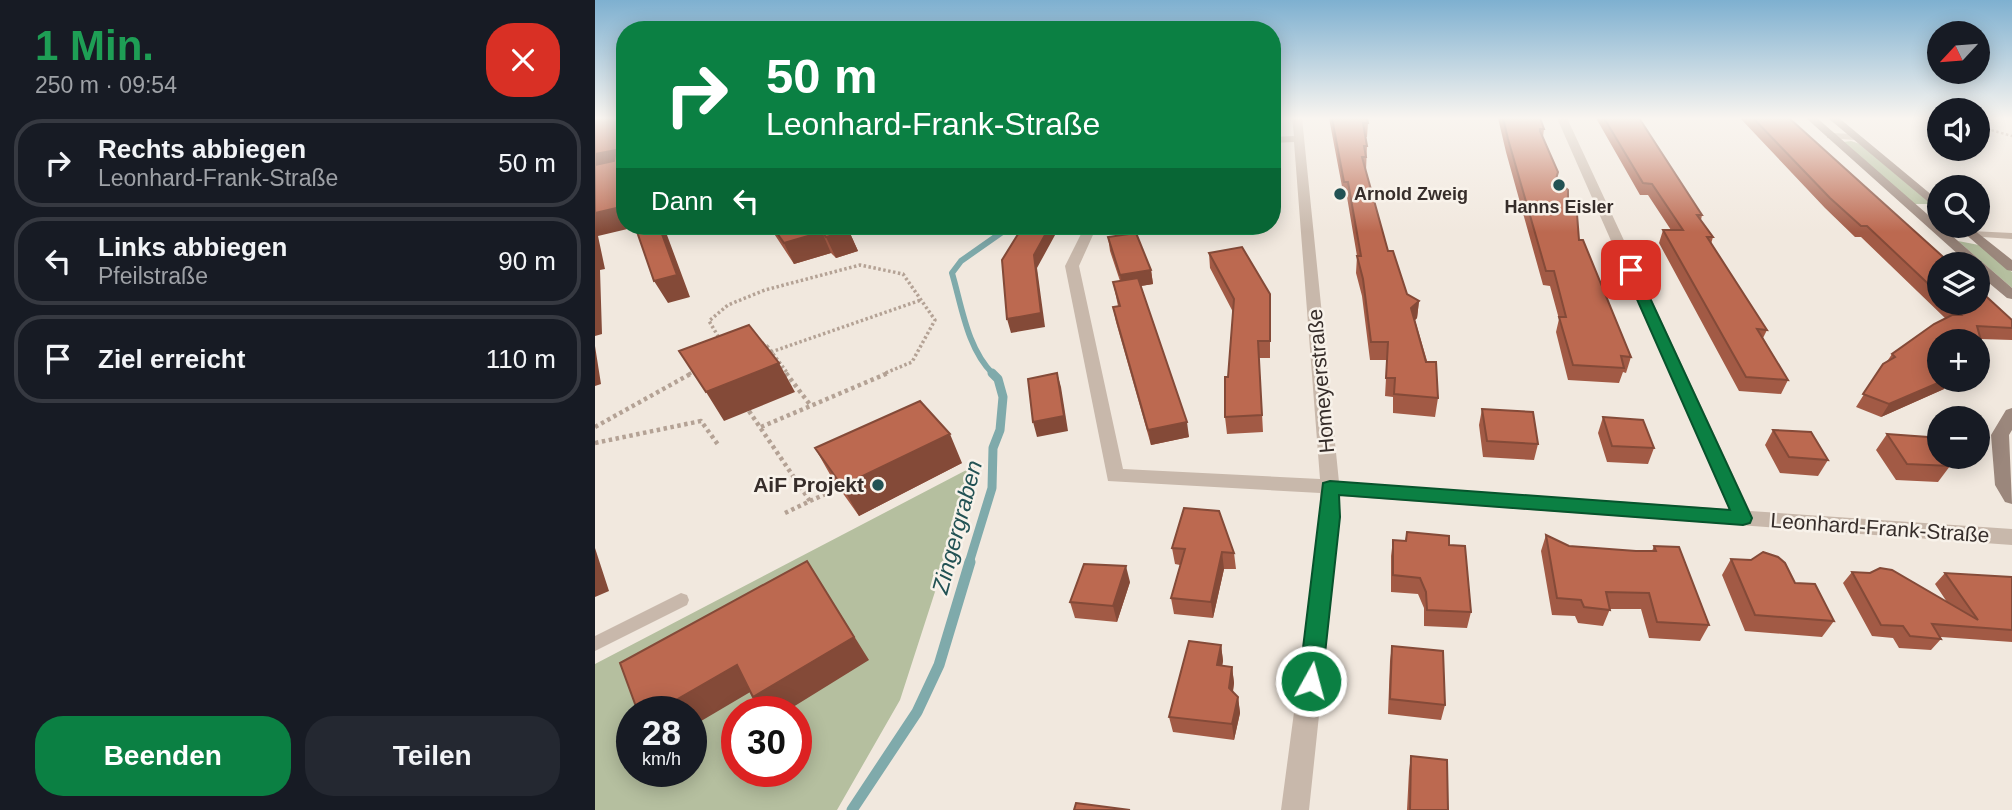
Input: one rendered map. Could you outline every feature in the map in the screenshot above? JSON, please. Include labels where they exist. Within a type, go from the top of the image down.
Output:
[{"type":"main road","points":[[1854,156],[1927,217]]},
{"type":"main road","points":[[1878,156],[1927,197]]},
{"type":"main road","points":[[1949,238],[1964,252]]},
{"type":"main road","points":[[1976,238],[2012,267]]},
{"type":"main road","points":[[1990,276],[2012,295]]},
{"type":"main road","points":[[2012,414],[2000,435],[2005,485],[2012,497]]},
{"type":"street","name":"Homeyerstraße","points":[[1295,810],[1330,517],[1330,488],[1300,156]]},
{"type":"street","points":[[1579,156],[1743,518]]},
{"type":"street","name":"Leonhard-Frank-Straße","points":[[1087,235],[1072,266],[1115,476],[1330,488],[2012,537]]},
{"type":"lane","points":[[1990,233],[2012,236]]},
{"type":"lane","points":[[595,644],[681,600]]},
{"type":"path","points":[[722,342],[709,321],[728,305],[765,290],[860,265],[903,274],[935,320],[912,362],[761,427]]},
{"type":"path","points":[[771,352],[921,300]]},
{"type":"path","points":[[754,348],[767,346],[811,407]]},
{"type":"path","points":[[595,427],[704,366]]},
{"type":"path","points":[[749,411],[810,501]]},
{"type":"path","points":[[595,443],[701,421],[719,446]]},
{"type":"path","points":[[785,513],[839,488]]},
{"type":"green space","points":[[1859,156],[1874,156],[1927,201],[1927,204],[1914,204]]},
{"type":"green space","points":[[1958,241],[1979,245],[1988,252],[1971,252]]},
{"type":"green space","points":[[1990,254],[2012,272],[2012,288],[1990,269]]},
{"type":"green space","points":[[976,465],[900,700],[837,810],[595,810],[595,664]]},
{"type":"building","points":[[616,156],[616,208],[595,213],[595,165],[614,161]]},
{"type":"building","points":[[1339,156],[1366,156],[1362,157],[1388,251],[1393,251],[1407,294],[1419,301],[1411,308],[1426,362],[1436,362],[1438,398],[1394,394],[1395,378],[1386,378],[1388,342],[1371,342],[1363,279],[1357,256],[1361,256],[1348,182],[1344,182]]},
{"type":"building","points":[[1513,156],[1551,156],[1558,172],[1556,179],[1568,190],[1568,206],[1577,214],[1579,240],[1583,240],[1631,357],[1621,356],[1624,368],[1573,365],[1559,317],[1566,317],[1554,271],[1546,271]]},
{"type":"building","points":[[1627,156],[1664,156],[1702,215],[1697,215],[1713,237],[1707,237],[1767,330],[1757,329],[1788,380],[1746,377],[1663,230],[1683,230],[1652,184],[1643,183]]},
{"type":"building","points":[[1789,156],[1831,156],[1938,252],[1927,252],[1927,283],[1867,226],[1861,226]]},
{"type":"building","points":[[638,235],[662,235],[677,275],[654,281]]},
{"type":"building","points":[[778,235],[812,235],[784,243]]},
{"type":"building","points":[[1017,235],[1045,235],[1034,255],[1041,313],[1007,319],[1002,260]]},
{"type":"building","points":[[1137,235],[1151,270],[1120,275],[1108,237]]},
{"type":"building","points":[[1242,247],[1270,294],[1270,341],[1258,341],[1262,415],[1225,417],[1225,377],[1228,377],[1234,299],[1209,253]]},
{"type":"building","points":[[1138,278],[1187,422],[1148,430],[1113,307],[1120,306],[1113,282]]},
{"type":"building","points":[[1990,300],[2012,320],[2012,328],[1977,326],[1978,329],[1927,329],[1952,315],[1990,315]]},
{"type":"building","points":[[749,325],[779,363],[706,392],[679,351]]},
{"type":"building","points":[[1927,329],[1927,388],[1889,404],[1863,394],[1883,364],[1895,357],[1892,354]]},
{"type":"building","points":[[1057,373],[1064,416],[1033,422],[1028,379]]},
{"type":"building","points":[[920,401],[950,434],[842,486],[815,448]]},
{"type":"building","points":[[1482,409],[1533,412],[1538,444],[1487,441]]},
{"type":"building","points":[[1603,417],[1643,420],[1654,448],[1612,446]]},
{"type":"building","points":[[1773,430],[1811,432],[1828,460],[1789,457]]},
{"type":"building","points":[[1887,434],[1927,437],[1927,465],[1907,464]]},
{"type":"building","points":[[1184,508],[1219,511],[1234,553],[1222,552],[1211,602],[1171,598],[1185,549],[1172,548]]},
{"type":"building","points":[[1407,532],[1449,536],[1449,545],[1465,546],[1471,612],[1427,610],[1426,592],[1420,578],[1393,575],[1393,540],[1406,541]]},
{"type":"building","points":[[1546,535],[1569,546],[1636,551],[1656,551],[1654,546],[1679,547],[1709,625],[1657,622],[1649,593],[1606,592],[1610,610],[1584,607],[1581,600],[1557,598]]},
{"type":"building","points":[[1763,552],[1778,557],[1785,563],[1795,583],[1815,584],[1834,621],[1755,615],[1731,559],[1751,560]]},
{"type":"building","points":[[807,561],[854,637],[755,696],[737,665],[683,696],[632,696],[620,663]]},
{"type":"building","points":[[1084,564],[1126,566],[1113,606],[1070,602]]},
{"type":"building","points":[[1880,568],[1892,570],[1978,620],[1945,573],[2012,577],[2012,630],[1932,624],[1941,639],[1910,636],[1903,626],[1881,625],[1852,572],[1870,573]]},
{"type":"building","points":[[1189,641],[1221,645],[1217,665],[1232,667],[1229,688],[1238,697],[1232,724],[1169,717]]},
{"type":"building","points":[[1392,646],[1443,651],[1445,705],[1390,699]]},
{"type":"building","points":[[1411,756],[1447,760],[1448,810],[1410,810]]},
{"type":"building","points":[[1076,803],[1130,810],[1074,810]]},
{"type":"waterway","name":"Zingergraben","points":[[993,374],[984,364],[971,340],[952,273],[961,261],[998,235]]},
{"type":"waterway","name":"Zingergraben","points":[[969,563],[992,488],[993,448],[1000,430],[1003,397],[998,379],[993,374]]},
{"type":"waterway","name":"Zingergraben","points":[[852,810],[917,712],[939,665],[970,562]]},
{"type":"place","name":"Hanns Eisler","points":[[1559,185]]},
{"type":"place","name":"Arnold Zweig","points":[[1340,194]]},
{"type":"place","name":"AiF Projekt","points":[[878,485]]},
{"type":"route","points":[[1311,681],[1330,517],[1330,488],[1743,518],[1631,270]]}]
